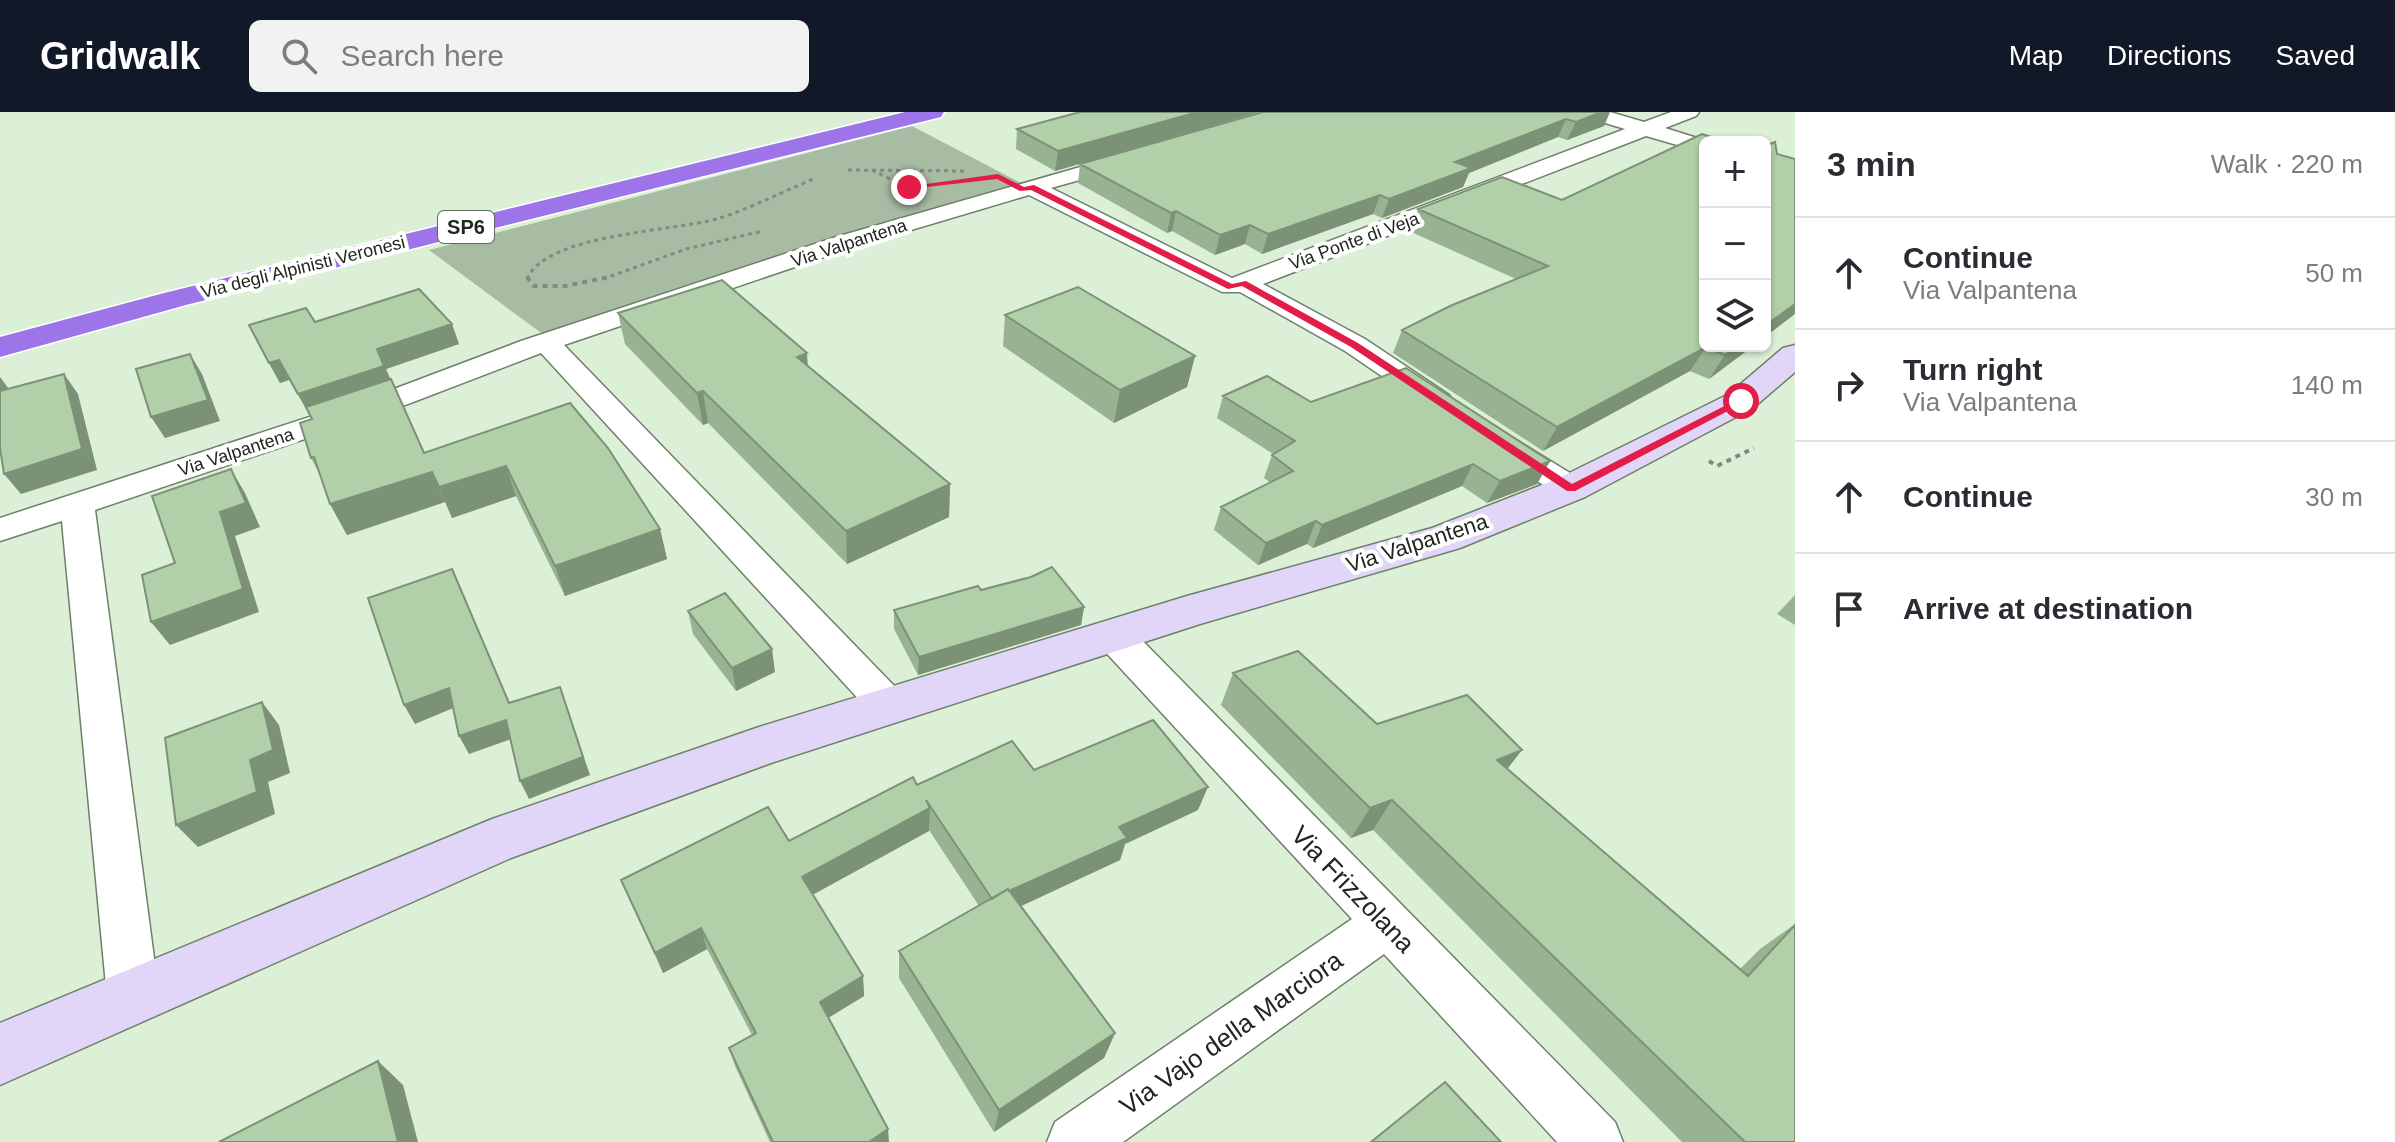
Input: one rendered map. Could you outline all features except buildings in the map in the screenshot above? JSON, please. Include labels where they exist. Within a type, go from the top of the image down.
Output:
[{"type":"highway","name":"Via degli Alpinisti Veronesi","points":[[0,347],[175,299],[933,112]]},
{"type":"street","points":[[1589,112],[1699,145]]},
{"type":"street","name":"Via Ponte di Veja","points":[[1242,283],[1524,178],[1689,112]]},
{"type":"street","name":"Via Valpantena","points":[[0,530],[397,398],[546,342],[845,242],[1145,154]]},
{"type":"street","points":[[1027,188],[1231,287],[1242,283],[1355,345],[1456,413]]},
{"type":"street","points":[[546,342],[889,706]]},
{"type":"street","name":"Via Valpantena","points":[[0,1054],[492,842],[759,747],[1113,635],[1446,538],[1571,488],[1741,401],[1795,355]]},
{"type":"street","points":[[1481,430],[1571,488]]},
{"type":"street","points":[[77,504],[133,996]]},
{"type":"street","name":"Via Frizzolana","points":[[1113,635],[1595,1142]]},
{"type":"street","name":"Via Vajo della Marciora","points":[[1075,1142],[1386,924]]},
{"type":"path","points":[[864,168],[885,174],[894,181],[897,189],[893,193]]},
{"type":"path","points":[[843,170],[944,169],[992,173],[1027,188]]},
{"type":"path","points":[[769,229],[686,249],[583,283],[534,286],[526,278],[532,266],[550,256],[582,245],[719,218],[826,174]]},
{"type":"path","points":[[887,195],[899,191]]},
{"type":"green space","points":[[912,126],[1023,184],[548,338],[429,250]]},
{"type":"route","points":[[909,187],[998,176],[1023,190],[1031,187],[1231,287],[1242,283],[1301,313],[1355,345],[1571,488],[1741,401]]}]
